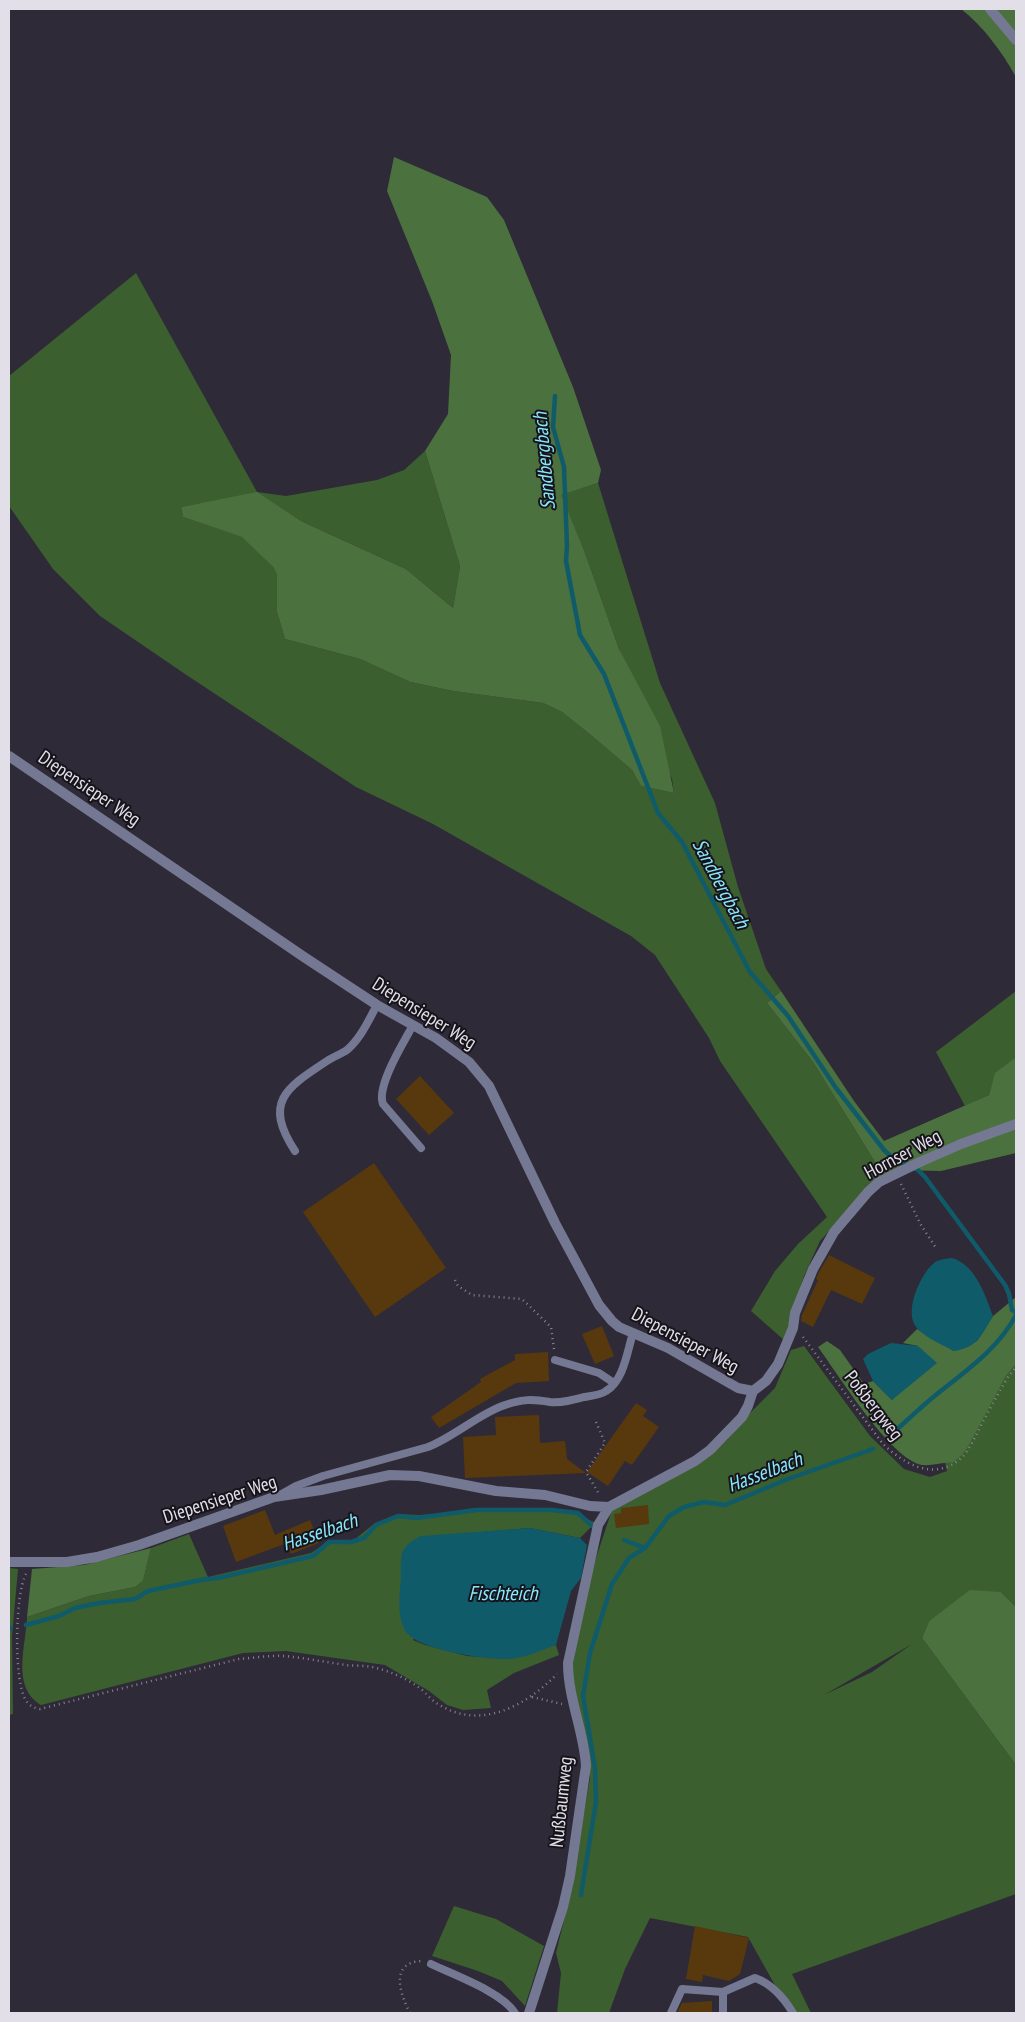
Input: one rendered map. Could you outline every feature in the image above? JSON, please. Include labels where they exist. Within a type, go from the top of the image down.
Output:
[{"type":"street","points":[[990,9],[1016,40]]},
{"type":"street","name":"Diepensieper Weg","points":[[9,756],[377,1005],[454,1050],[469,1062],[485,1081],[494,1096],[555,1223],[599,1305],[612,1321],[633,1333],[668,1348],[738,1388],[753,1391]]},
{"type":"street","name":"Hornser Weg","points":[[793,1328],[806,1283],[834,1232],[868,1192],[879,1182],[920,1162],[961,1144],[1016,1124]]},
{"type":"street","name":"Diepensieper Weg","points":[[9,1562],[67,1562],[97,1557],[139,1545],[278,1496],[321,1490],[372,1478],[406,1475],[419,1476],[496,1491],[545,1495],[590,1506],[605,1504],[672,1474],[710,1450],[742,1417],[753,1391],[763,1384],[775,1371],[793,1328]]},
{"type":"street","name":"Nußbaumweg","points":[[529,2013],[563,1907],[586,1778],[585,1750],[573,1706],[568,1680],[568,1663],[598,1525],[605,1504]]},
{"type":"lane","points":[[295,1150],[281,1126],[279,1116],[281,1102],[285,1093],[346,1050],[360,1036],[377,1005]]},
{"type":"lane","points":[[413,1025],[384,1083],[381,1099],[383,1104],[421,1148]]},
{"type":"lane","points":[[278,1496],[296,1486],[323,1476],[428,1447],[446,1439],[502,1406],[517,1401],[538,1399],[550,1402],[566,1402],[605,1392],[614,1383],[621,1371],[633,1333]]},
{"type":"lane","points":[[555,1360],[599,1373],[614,1383]]},
{"type":"lane","points":[[431,1964],[496,1994],[515,2013]]},
{"type":"lane","points":[[671,2013],[682,1989],[722,1992],[755,1978],[766,1982],[793,2013]]},
{"type":"lane","points":[[722,1992],[722,2013]]},
{"type":"path","points":[[898,1173],[921,1226],[936,1248]]},
{"type":"path","points":[[455,1280],[458,1286],[472,1295],[517,1298],[531,1306],[551,1327],[555,1360]]},
{"type":"path","name":"Poßbergweg","points":[[793,1328],[808,1342],[883,1444],[897,1458],[925,1469],[946,1467],[963,1456],[1008,1377],[1016,1368]]},
{"type":"path","points":[[596,1422],[605,1443],[586,1472],[605,1504]]},
{"type":"path","points":[[34,1562],[23,1578],[20,1594],[17,1667],[22,1693],[27,1703],[33,1708],[40,1709],[239,1659],[284,1656],[375,1668],[402,1677],[421,1689],[435,1703],[449,1711],[463,1715],[488,1715],[505,1711],[532,1697],[568,1663]]},
{"type":"path","points":[[532,1697],[573,1706]]},
{"type":"path","points":[[410,2013],[402,1995],[400,1985],[401,1972],[409,1964],[425,1961],[431,1964]]},
{"type":"green space","points":[[961,9],[1016,9],[1016,77],[992,40]]},
{"type":"green space","points":[[394,157],[487,197],[504,220],[573,387],[601,470],[598,483],[561,495],[584,550],[619,649],[660,726],[674,793],[641,786],[632,770],[592,736],[562,712],[543,703],[453,691],[410,682],[360,659],[285,639],[277,612],[277,575],[273,567],[242,537],[183,517],[181,507],[257,492],[301,521],[406,569],[453,608],[460,566],[425,451],[448,414],[451,355],[432,301],[387,191]]},
{"type":"green space","points":[[136,273],[257,492],[286,496],[377,480],[404,470],[425,451],[460,566],[453,608],[406,569],[301,521],[257,493],[181,507],[183,517],[243,537],[273,567],[277,575],[277,612],[285,639],[360,659],[410,682],[453,691],[543,703],[562,712],[592,736],[632,770],[641,786],[674,793],[672,779],[619,649],[584,550],[560,495],[598,483],[660,683],[715,803],[738,887],[766,969],[781,991],[767,1003],[813,1062],[875,1162],[878,1177],[820,1241],[804,1276],[784,1340],[751,1311],[775,1271],[798,1244],[827,1217],[720,1061],[709,1038],[655,955],[631,936],[433,824],[356,787],[100,616],[53,569],[9,506],[9,376]]},
{"type":"green space","points":[[781,991],[854,1101],[884,1141],[989,1095],[995,1073],[1016,1057],[1016,1153],[941,1171],[895,1170],[878,1177],[875,1162],[813,1062],[767,1003]]},
{"type":"green space","points":[[1016,991],[1016,1057],[996,1073],[989,1095],[965,1106],[936,1052]]},
{"type":"green space","points":[[1016,1297],[1016,1364],[1006,1376],[967,1448],[953,1463],[922,1465],[909,1459],[895,1448],[865,1414],[818,1347],[827,1341],[840,1350],[864,1384],[873,1381],[892,1400],[918,1346],[903,1343],[917,1329],[954,1351],[977,1341],[993,1316]]},
{"type":"green space","points":[[804,1346],[870,1436],[904,1469],[930,1477],[947,1471],[945,1462],[953,1463],[962,1455],[1006,1376],[1016,1364],[1016,1607],[1001,1592],[947,1608],[929,1621],[922,1638],[1016,1765],[1016,1894],[792,1974],[811,2013],[795,2013],[776,1987],[748,1937],[650,1918],[625,1969],[609,2013],[557,2013],[561,1973],[556,1953],[568,1904],[590,1778],[588,1746],[577,1701],[572,1669],[589,1579],[612,1510],[699,1464],[727,1440],[745,1418],[775,1388],[791,1350]],"holes":[[[912,1644],[872,1672],[824,1695]]]},
{"type":"green space","points":[[552,1508],[582,1516],[595,1523],[580,1538],[530,1528],[482,1532],[413,1640],[467,1656],[509,1659],[556,1645],[559,1655],[514,1673],[487,1690],[491,1708],[463,1710],[447,1705],[429,1691],[385,1665],[286,1651],[243,1653],[41,1705],[26,1688],[22,1665],[27,1617],[89,1596],[135,1587],[143,1581],[151,1548],[189,1534],[208,1577],[311,1553],[329,1541],[354,1540],[375,1523],[398,1514],[418,1515]]},
{"type":"green space","points":[[151,1548],[143,1581],[135,1587],[89,1596],[27,1617],[32,1569],[84,1565]]},
{"type":"green space","points":[[9,1568],[18,1569],[12,1636],[13,1714],[9,1715]]},
{"type":"green space","points":[[970,1590],[1001,1592],[1016,1607],[1016,1765],[922,1638],[929,1621]]},
{"type":"green space","points":[[454,1906],[496,1919],[544,1946],[525,2006],[502,1981],[432,1956]]},
{"type":"water","points":[[952,1258],[967,1267],[973,1274],[983,1290],[993,1316],[978,1340],[969,1347],[954,1351],[924,1335],[913,1321],[912,1313],[915,1295],[928,1269],[937,1261]]},
{"type":"water","points":[[891,1343],[918,1346],[937,1363],[892,1400],[873,1381],[863,1359],[868,1354]]},
{"type":"water","name":"Fischteich","points":[[530,1528],[580,1538],[587,1545],[581,1578],[571,1591],[556,1645],[514,1659],[485,1658],[438,1649],[424,1644],[406,1632],[400,1612],[402,1556],[405,1547],[421,1536]]},
{"type":"building","points":[[420,1076],[454,1113],[429,1135],[396,1099]]},
{"type":"building","points":[[374,1163],[446,1268],[375,1317],[303,1212]]},
{"type":"building","points":[[829,1255],[875,1278],[862,1304],[831,1290],[813,1327],[801,1321],[802,1315],[818,1280],[816,1279],[819,1272]]},
{"type":"building","points":[[602,1326],[614,1356],[595,1364],[582,1334]]},
{"type":"building","points":[[548,1352],[549,1381],[516,1383],[439,1428],[431,1417],[481,1382],[480,1379],[515,1360],[515,1354]]},
{"type":"building","points":[[636,1403],[647,1410],[643,1416],[659,1427],[632,1465],[625,1461],[608,1486],[587,1472]]},
{"type":"building","points":[[539,1415],[540,1443],[565,1441],[567,1459],[586,1473],[465,1478],[463,1437],[496,1435],[495,1417]]},
{"type":"building","points":[[648,1505],[649,1524],[616,1528],[614,1514],[621,1513],[621,1508]]},
{"type":"building","points":[[265,1510],[275,1535],[310,1520],[319,1543],[291,1554],[287,1543],[236,1562],[223,1526]]},
{"type":"building","points":[[695,1926],[749,1938],[740,1974],[729,1981],[703,1975],[702,1982],[686,1979]]},
{"type":"building","points":[[712,2001],[712,2013],[677,2013],[682,2003]]},
{"type":"waterway","name":"Sandbergbach","points":[[555,396],[553,427],[564,467],[566,561],[580,635],[604,674],[658,813],[682,842],[750,972],[788,1016],[836,1088],[884,1150],[895,1160],[918,1170],[925,1177],[1005,1285],[1012,1310],[1016,1312]]},
{"type":"waterway","name":"Hasselbach","points":[[891,1435],[991,1349],[1016,1315]]},
{"type":"waterway","name":"Hasselbach","points":[[624,1540],[645,1548],[669,1516],[684,1507],[704,1502],[725,1505],[788,1479],[873,1449]]},
{"type":"waterway","name":"Hasselbach","points":[[26,1625],[59,1616],[75,1608],[135,1599],[148,1591],[218,1578],[313,1556],[329,1542],[351,1542],[364,1538],[376,1525],[398,1516],[417,1518],[476,1510],[552,1510],[578,1513],[592,1526]]},
{"type":"waterway","points":[[581,1895],[596,1802],[595,1768],[583,1696],[590,1653],[612,1584],[629,1558],[645,1548]]}]
